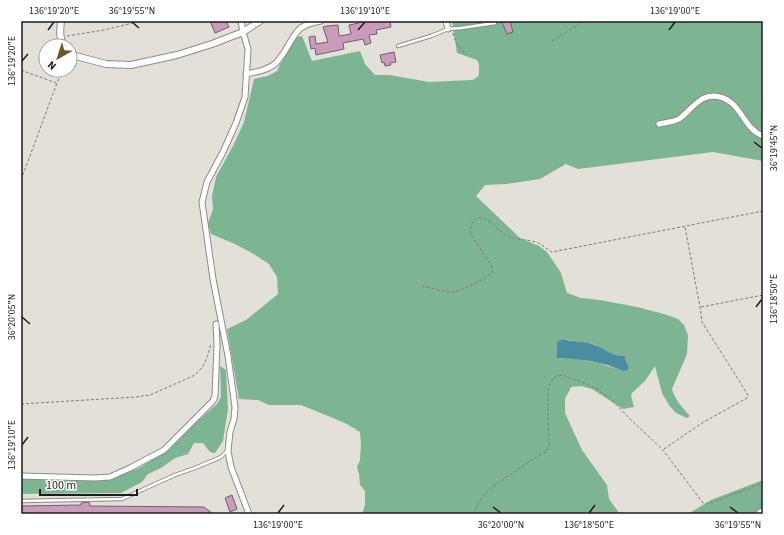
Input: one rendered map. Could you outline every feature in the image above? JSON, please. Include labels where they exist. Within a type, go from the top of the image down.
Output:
[{"type":"street","points":[[60,21],[61,37]]},
{"type":"street","points":[[241,21],[248,49],[245,97],[236,123],[207,182],[202,202],[213,279],[233,384],[235,407],[234,419],[230,432],[229,450],[231,467],[249,514]]},
{"type":"street","points":[[78,57],[106,64],[131,65],[212,44],[243,32],[260,21]]},
{"type":"street","points":[[246,74],[256,72],[276,64],[295,33],[310,23],[322,21]]},
{"type":"street","points":[[446,21],[450,29]]},
{"type":"street","points":[[659,124],[679,119],[702,99],[712,96],[720,96],[732,102],[752,129],[763,136]]},
{"type":"street","points":[[21,476],[110,477],[164,450],[213,401],[215,396],[217,352],[216,324]]},
{"type":"lane","points":[[398,46],[450,29],[495,23]]},
{"type":"lane","points":[[21,500],[122,499],[175,475],[221,457],[229,450]]},
{"type":"path","points":[[61,37],[104,30],[141,21]]},
{"type":"path","points":[[552,42],[582,21]]},
{"type":"path","points":[[450,29],[456,43],[467,55]]},
{"type":"path","points":[[21,70],[57,83]]},
{"type":"path","points":[[21,180],[59,78]]},
{"type":"path","points":[[422,286],[453,292],[473,284],[491,273],[492,267],[470,233],[472,223],[476,219],[481,218],[486,220],[504,234],[536,242],[552,252],[763,211]]},
{"type":"path","points":[[664,450],[702,423],[747,398],[748,395],[702,322],[685,227]]},
{"type":"path","points":[[700,307],[763,295]]},
{"type":"path","points":[[21,404],[150,395],[199,373],[208,355],[212,340]]},
{"type":"path","points":[[473,514],[483,495],[533,459],[546,452],[550,440],[548,391],[551,381],[556,376],[562,375],[597,389],[612,400],[664,450],[703,503],[707,504],[763,483]]},
{"type":"green space","points":[[452,21],[763,21],[763,161],[713,152],[578,169],[566,164],[540,179],[506,184],[485,185],[476,196],[520,238],[539,246],[547,252],[561,273],[567,293],[581,298],[637,307],[664,314],[678,319],[684,325],[688,335],[687,354],[672,389],[677,400],[690,416],[687,418],[676,413],[669,405],[662,393],[655,366],[645,381],[632,393],[631,396],[634,407],[623,409],[592,389],[581,386],[571,387],[565,399],[565,413],[582,450],[607,485],[609,499],[620,514],[362,514],[365,505],[365,491],[360,485],[357,467],[360,460],[360,432],[347,424],[301,405],[269,405],[258,400],[239,399],[227,329],[246,320],[278,294],[277,277],[269,264],[235,244],[211,234],[208,223],[213,209],[212,196],[216,177],[244,122],[254,79],[268,76],[277,71],[292,40],[296,37],[302,36],[312,61],[360,51],[365,64],[375,75],[390,75],[429,82],[472,80],[479,75],[479,64],[477,60],[457,53]],"holes":[[[563,339],[594,344],[611,354],[625,356],[628,366],[623,371],[589,361],[557,358],[557,343]]]},
{"type":"green space","points":[[220,366],[226,370],[228,409],[223,441],[215,453],[210,452],[203,443],[194,443],[188,454],[175,458],[161,468],[148,474],[142,482],[121,493],[21,494],[21,478],[93,481],[111,479],[139,468],[170,449],[193,425],[217,404],[221,397]]},
{"type":"green space","points":[[763,480],[763,514],[688,514],[711,500]]},
{"type":"water","points":[[563,339],[589,343],[615,355],[625,356],[629,368],[623,371],[608,365],[590,361],[557,358],[557,343]]},
{"type":"building","points":[[210,21],[226,21],[229,27],[215,33]]},
{"type":"building","points":[[359,21],[390,21],[391,27],[376,30],[377,34],[369,35],[371,43],[365,45],[363,39],[343,43],[344,49],[316,55],[315,48],[311,49],[309,37],[315,36],[316,44],[328,42],[323,27],[338,25],[339,36],[351,34],[349,25],[359,23]]},
{"type":"building","points":[[510,21],[513,32],[507,34],[502,22]]},
{"type":"building","points":[[394,52],[396,62],[385,66],[384,62],[382,63],[380,55]]},
{"type":"building","points":[[232,495],[237,509],[230,512],[225,498]]},
{"type":"building","points":[[89,502],[90,506],[204,507],[213,514],[21,514],[21,506],[81,505],[81,503]]}]
